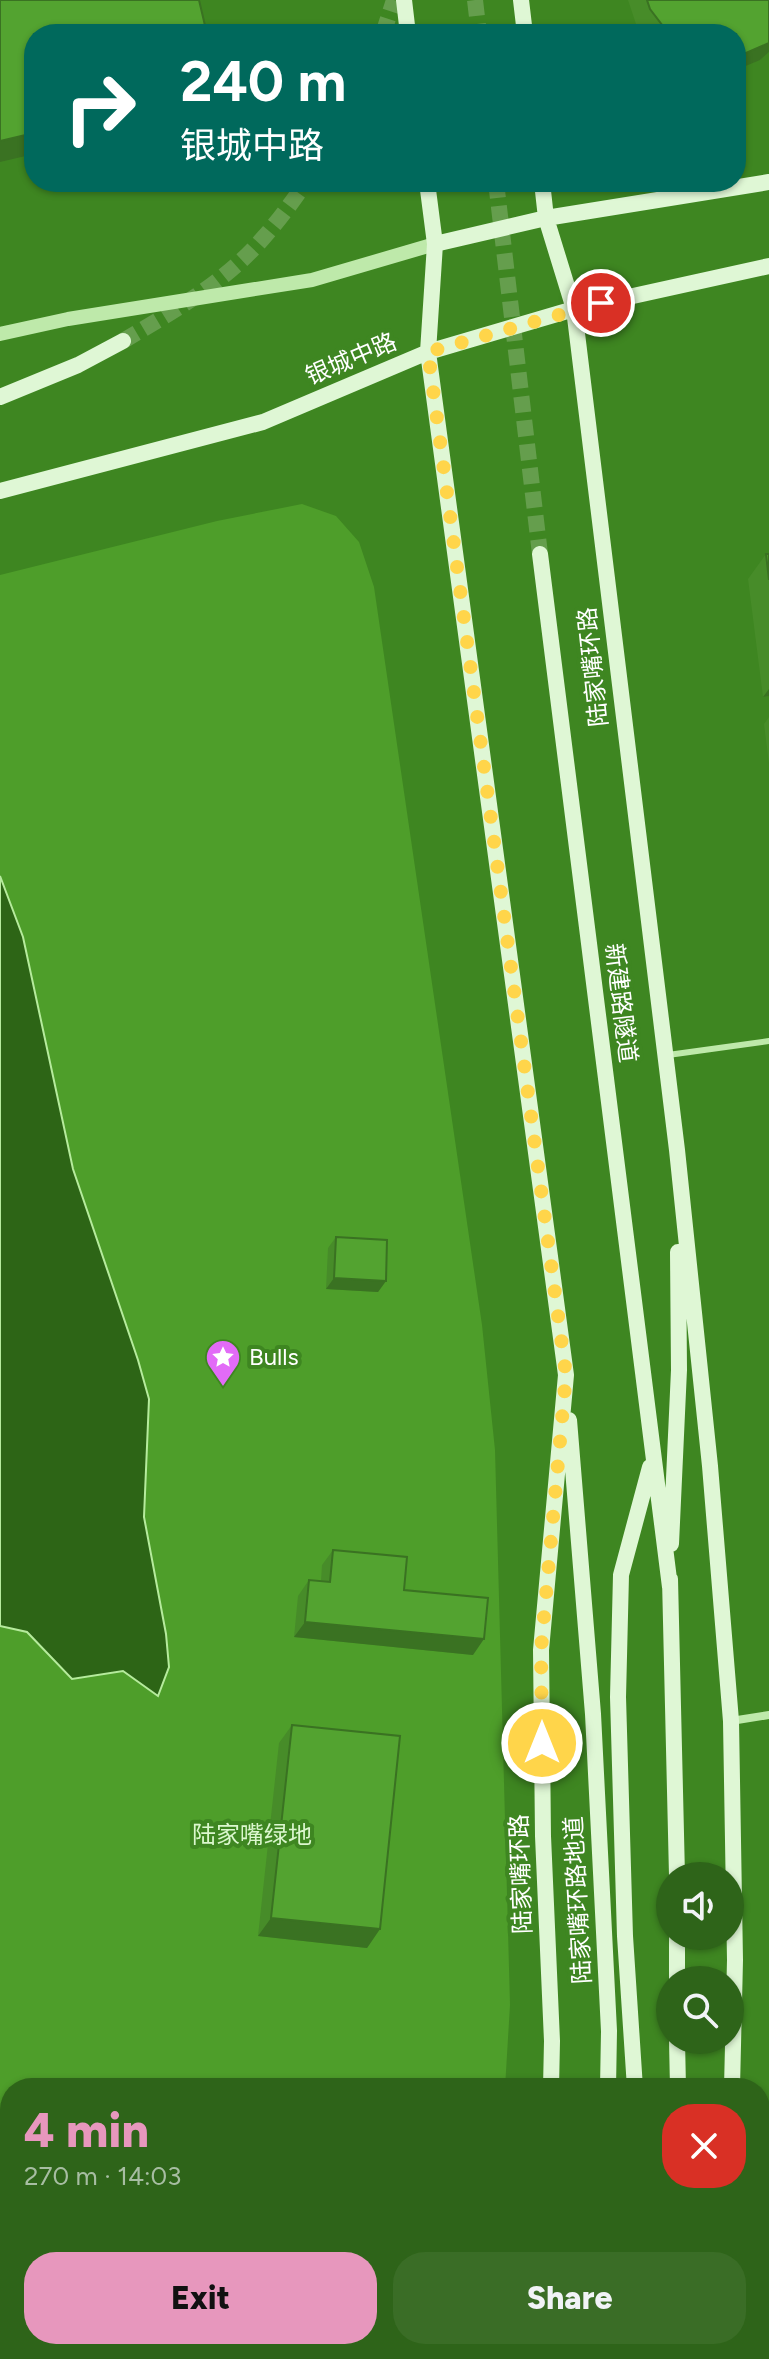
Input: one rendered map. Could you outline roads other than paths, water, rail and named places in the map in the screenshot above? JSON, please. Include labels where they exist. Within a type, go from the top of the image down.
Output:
[{"type":"main road","points":[[404,0],[407,24]]},
{"type":"main road","points":[[521,0],[524,24]]},
{"type":"main road","points":[[746,186],[769,182]]},
{"type":"main road","name":"陆家嘴环路","points":[[428,192],[435,244],[428,352],[566,1375],[541,1650],[543,1836],[551,2078]]},
{"type":"main road","name":"陆家嘴环路","points":[[543,192],[546,218],[574,309],[677,1150],[710,1466],[731,1721],[735,1960],[732,2078]]},
{"type":"main road","points":[[435,244],[546,218],[707,192]]},
{"type":"main road","name":"银城中路","points":[[0,491],[263,422],[428,352],[574,309],[769,266]]},
{"type":"main road","points":[[0,397],[78,365],[123,341]]},
{"type":"main road","name":"新建路隧道","points":[[540,554],[670,1587]]},
{"type":"main road","name":"陆家嘴环路","points":[[677,1150],[679,1370],[670,1587],[677,1862]]},
{"type":"main road","name":"陆家嘴环路地道","points":[[566,1375],[593,1714],[609,2031],[608,2078]]},
{"type":"main road","name":"新建路隧道","points":[[634,2078],[625,1936],[619,1713],[621,1575],[652,1458]]},
{"type":"main road","points":[[677,2054],[678,2078]]},
{"type":"street","points":[[0,334],[68,319],[312,280],[435,244]]},
{"type":"street","points":[[731,1721],[769,1715]]},
{"type":"lane","points":[[664,1055],[769,1041]]},
{"type":"tunnel","points":[[386,24],[394,0]]},
{"type":"tunnel","points":[[475,0],[478,24]]},
{"type":"tunnel","points":[[123,341],[198,295],[233,268],[270,231],[299,192]]},
{"type":"tunnel","points":[[497,192],[540,554]]},
{"type":"place","name":"Bulls","points":[[223,1388]]},
{"type":"park label","name":"陆家嘴绿地","points":[[252,1835]]}]
